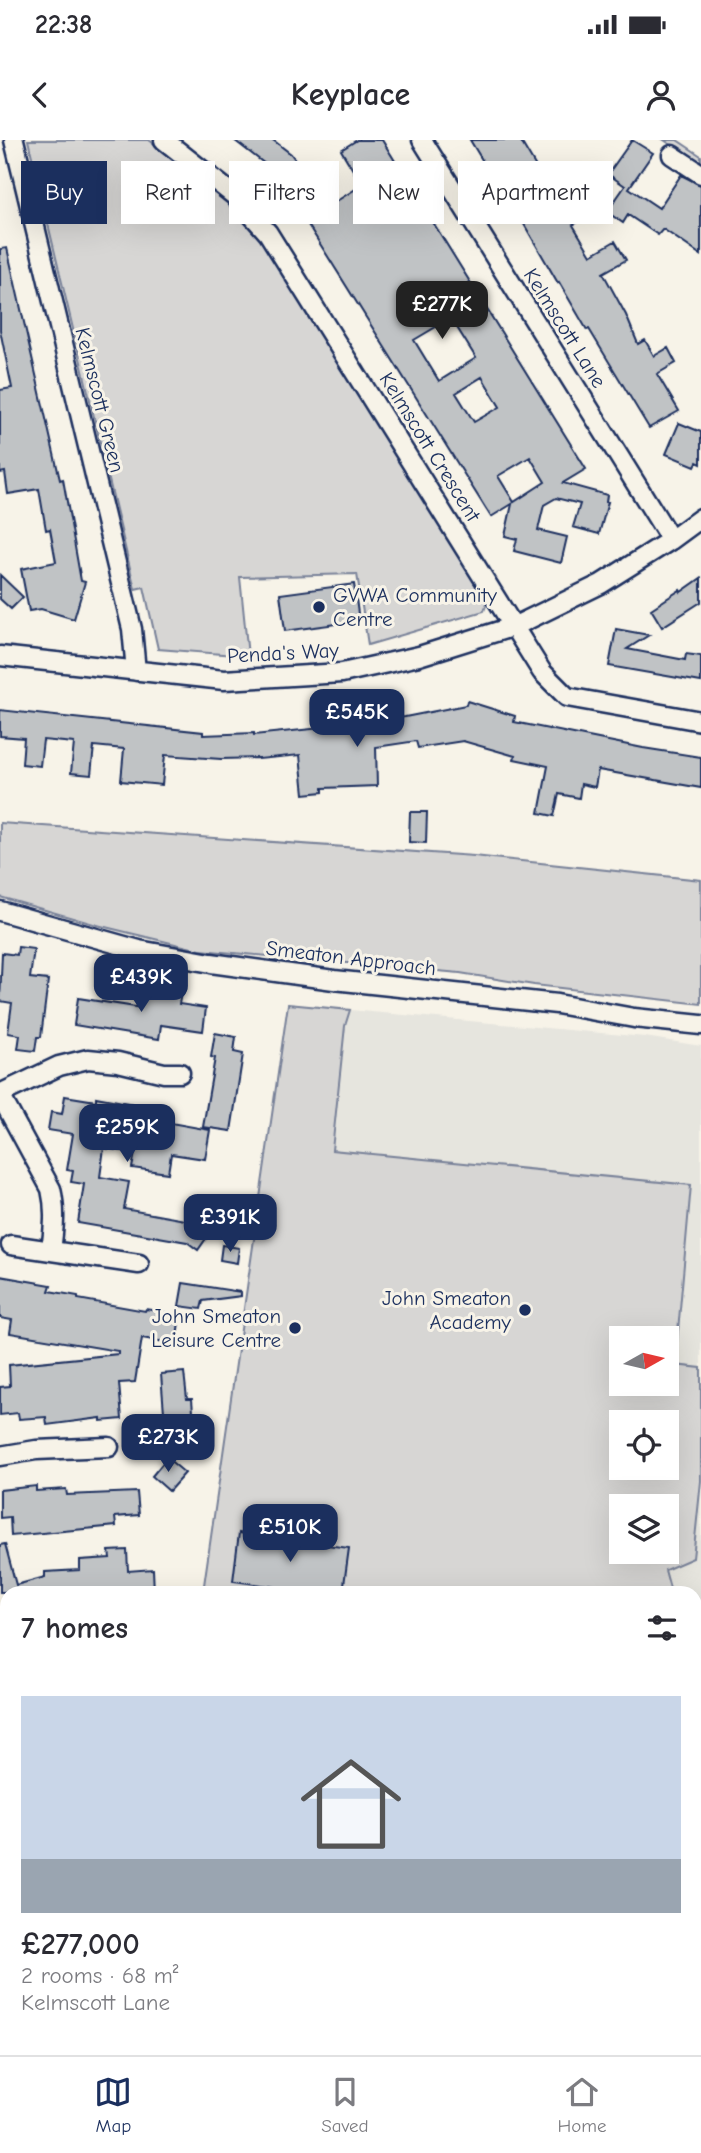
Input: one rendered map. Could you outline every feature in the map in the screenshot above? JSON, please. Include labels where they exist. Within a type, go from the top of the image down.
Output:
[{"type":"street","name":"Kelmscott Green","points":[[14,140],[132,629],[136,671]]},
{"type":"street","name":"Kelmscott Crescent","points":[[163,140],[235,196],[268,233],[542,672],[567,697],[701,721]]},
{"type":"street","name":"Kelmscott Lane","points":[[422,140],[671,540]]},
{"type":"street","points":[[671,155],[701,174]]},
{"type":"street","name":"Penda's Way","points":[[0,656],[224,680],[342,673],[419,656],[515,626],[601,584],[701,518]]},
{"type":"street","name":"Smeaton Approach","points":[[0,911],[139,950],[211,963],[334,980],[557,1004],[634,1018],[701,1025]]},
{"type":"street","points":[[51,1250],[55,1204],[51,1189],[0,1095],[59,1066],[88,1059],[118,1062],[164,1073],[180,1073]]},
{"type":"street","points":[[11,1245],[138,1264]]},
{"type":"street","points":[[0,1456],[36,1450],[109,1447]]},
{"type":"shaded area","points":[[28,140],[149,140],[176,161],[121,161],[121,224],[215,224],[215,191],[228,201],[229,224],[248,224],[265,244],[488,600],[484,611],[368,645],[357,574],[240,577],[248,656],[158,649],[144,587],[135,589],[48,224],[107,224],[107,161],[33,161]]},
{"type":"shaded area","points":[[664,140],[677,140],[701,156],[701,165]]},
{"type":"shaded area","points":[[0,823],[474,856],[701,880],[701,1004],[534,985],[460,973],[200,950],[97,925],[0,897]]},
{"type":"shaded area","name":"John Smeaton Academy","points":[[288,1004],[350,1010],[345,1026],[332,1150],[691,1185],[678,1326],[609,1326],[609,1396],[679,1396],[679,1365],[701,1368],[701,1481],[693,1558],[665,1570],[669,1586],[204,1586]]},
{"type":"shaded area","name":"John Smeaton Academy","points":[[350,1010],[645,1037],[701,1046],[701,1586],[669,1586],[664,1570],[497,1586],[362,1410],[366,1380],[317,1264],[345,1026]]},
{"type":"building","points":[[234,140],[273,140],[296,161],[261,161]]},
{"type":"building","points":[[357,140],[382,140],[395,161],[353,161],[353,170],[341,150]]},
{"type":"building","points":[[470,140],[520,140],[532,161],[483,161]]},
{"type":"building","points":[[632,140],[653,153],[629,188],[659,208],[681,175],[701,185],[701,255],[663,229],[658,235],[628,215],[623,223],[613,216],[613,203],[625,186],[613,178],[613,167]]},
{"type":"building","points":[[353,191],[353,224],[434,224],[586,469],[563,483],[607,495],[608,502],[599,534],[573,527],[580,504],[556,498],[544,505],[538,530],[567,537],[561,563],[514,551],[517,539],[505,536],[512,504],[491,517],[308,224],[339,224],[339,199]],"holes":[[[451,318],[476,358],[439,381],[414,340]],[[482,377],[500,407],[474,422],[456,393]],[[530,457],[545,482],[514,502],[498,476]]]},
{"type":"building","points":[[524,224],[575,224],[591,255],[615,241],[626,260],[603,273],[638,344],[645,340],[654,356],[668,348],[676,363],[657,374],[679,411],[649,428]]},
{"type":"building","points":[[7,248],[60,480],[63,479],[81,581],[85,582],[74,619],[41,609],[29,611],[21,569],[56,562],[50,529],[46,530],[39,489],[8,494],[5,472],[0,473],[0,390],[12,388],[0,330],[0,249]]},
{"type":"building","points":[[679,423],[701,432],[701,464],[697,462],[695,466],[666,454]]},
{"type":"building","points":[[0,575],[23,597],[11,609],[0,599]]},
{"type":"building","points":[[701,578],[701,602],[662,627],[651,609]]},
{"type":"building","name":"GVWA Community Centre","points":[[354,584],[359,621],[285,631],[280,594]]},
{"type":"building","points":[[616,629],[649,635],[627,649],[685,660],[686,654],[701,656],[701,682],[609,666]]},
{"type":"building","points":[[467,701],[515,716],[514,722],[701,757],[701,788],[598,770],[595,787],[581,784],[579,798],[559,794],[554,816],[539,813],[548,766],[514,759],[515,756],[463,741],[418,748],[416,741],[376,747],[377,786],[323,788],[323,792],[304,794],[300,755],[221,759],[165,755],[162,785],[121,781],[124,749],[94,746],[91,775],[71,773],[74,743],[43,740],[40,766],[22,764],[24,738],[0,736],[0,710],[203,732],[203,735],[254,735],[405,717],[466,705]]},
{"type":"building","points":[[410,812],[427,812],[426,843],[409,842]]},
{"type":"building","points":[[18,947],[34,949],[30,978],[48,980],[41,1037],[37,1037],[35,1051],[18,1049],[20,1035],[8,1033],[12,1003],[0,1001],[2,953],[17,955]]},
{"type":"building","points":[[139,986],[181,993],[179,1004],[206,1008],[203,1031],[161,1025],[159,1039],[74,1025],[78,998],[136,1007]]},
{"type":"building","points":[[215,1033],[236,1037],[234,1052],[243,1054],[231,1131],[203,1127],[215,1058],[211,1057]]},
{"type":"building","points":[[65,1096],[96,1101],[96,1097],[145,1106],[143,1118],[210,1130],[205,1159],[171,1154],[168,1173],[132,1168],[135,1153],[104,1148],[100,1177],[129,1182],[124,1209],[190,1221],[195,1213],[202,1212],[217,1223],[198,1250],[187,1242],[78,1223],[84,1184],[71,1182],[73,1171],[67,1170],[73,1134],[48,1130],[51,1112],[62,1114]]},
{"type":"building","points":[[222,1245],[239,1248],[237,1263],[220,1260]]},
{"type":"building","points":[[0,1276],[51,1285],[49,1291],[78,1296],[78,1299],[180,1315],[176,1344],[142,1338],[135,1382],[119,1383],[122,1419],[101,1421],[101,1418],[47,1425],[46,1417],[19,1419],[18,1413],[0,1415],[0,1387],[10,1386],[9,1365],[118,1354],[118,1351],[10,1333],[12,1320],[0,1318]]},
{"type":"building","points":[[183,1283],[241,1292],[241,1296],[203,1301],[201,1309],[179,1306]]},
{"type":"building","points":[[184,1372],[187,1399],[192,1399],[194,1425],[188,1426],[188,1436],[166,1438],[161,1374]]},
{"type":"building","points":[[167,1458],[185,1473],[169,1491],[152,1476]]},
{"type":"building","points":[[36,1486],[36,1491],[66,1489],[67,1495],[137,1492],[139,1515],[115,1517],[116,1526],[11,1536],[10,1517],[0,1518],[0,1490]]},
{"type":"building","points":[[239,1533],[349,1548],[344,1586],[269,1586],[233,1581]]},
{"type":"building","points":[[5,1544],[16,1585],[45,1577],[45,1572],[80,1570],[80,1560],[110,1558],[109,1551],[127,1550],[128,1571],[153,1569],[154,1586],[0,1586],[0,1545]]},
{"type":"place","name":"GVWA Community Centre","points":[[319,607]]},
{"type":"place","name":"John Smeaton Academy","points":[[525,1310]]},
{"type":"place","name":"John Smeaton Leisure Centre","points":[[295,1328]]}]
